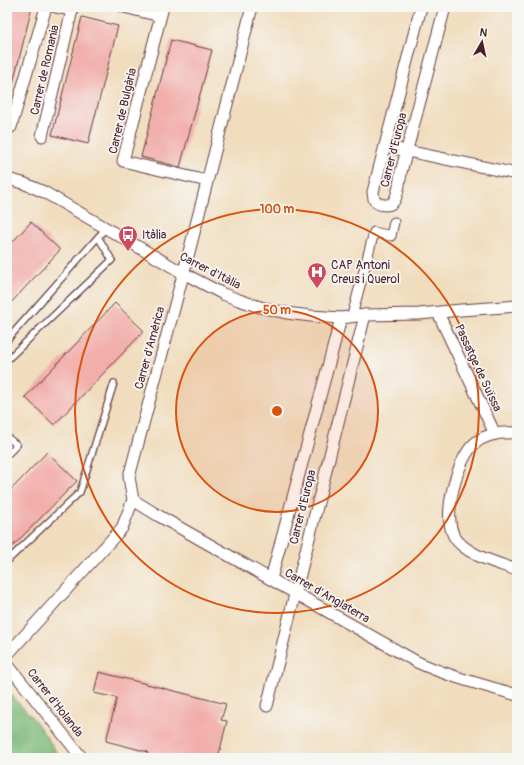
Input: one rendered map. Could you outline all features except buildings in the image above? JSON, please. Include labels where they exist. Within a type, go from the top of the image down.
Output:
[{"type":"street","name":"Carrer de Romania","points":[[11,126],[46,7]]},
{"type":"street","name":"Carrer de Romania","points":[[42,136],[73,9],[56,7]]},
{"type":"street","points":[[124,7],[161,12]]},
{"type":"street","name":"Carrer d'Amèrica","points":[[7,655],[122,528],[133,500],[130,477],[252,7]]},
{"type":"street","name":"Carrer d'Europa","points":[[421,7],[373,192],[376,202],[382,205],[388,205],[395,199],[445,7]]},
{"type":"street","name":"Carrer de Bulgària","points":[[161,12],[123,161],[207,182]]},
{"type":"street","points":[[385,146],[517,174]]},
{"type":"street","name":"Carrer d'Itàlia","points":[[7,180],[22,183],[44,192],[183,273],[223,294],[260,307],[286,313],[341,318],[365,315],[419,314],[517,306]]},
{"type":"street","points":[[352,316],[374,232],[391,236],[394,222]]},
{"type":"street","name":"Passatge de Suïssa","points":[[438,312],[495,434]]},
{"type":"street","name":"Carrer d'Europa","points":[[266,706],[365,315]]},
{"type":"street","name":"Carrer d'Europa","points":[[271,578],[341,318]]},
{"type":"street","points":[[517,433],[495,434],[474,444],[465,456],[458,470],[449,514],[453,535],[460,543],[470,551],[517,570]]},
{"type":"street","name":"Carrer d'Anglaterra","points":[[133,500],[417,662],[457,678],[517,695]]},
{"type":"street","name":"Carrer d'Holanda","points":[[7,664],[82,758]]},
{"type":"lane","points":[[7,340],[106,228]]},
{"type":"lane","points":[[7,353],[9,358],[112,260],[98,237]]},
{"type":"lane","points":[[7,561],[80,492],[114,383]]},
{"type":"lane","points":[[7,437],[17,445],[7,455]]},
{"type":"green space","points":[[7,690],[36,722],[61,758],[7,758]]},
{"type":"place","name":"Itàlia","points":[[128,252]]},
{"type":"place","name":"CAP Antoni Creus i Querol","points":[[317,289]]}]
